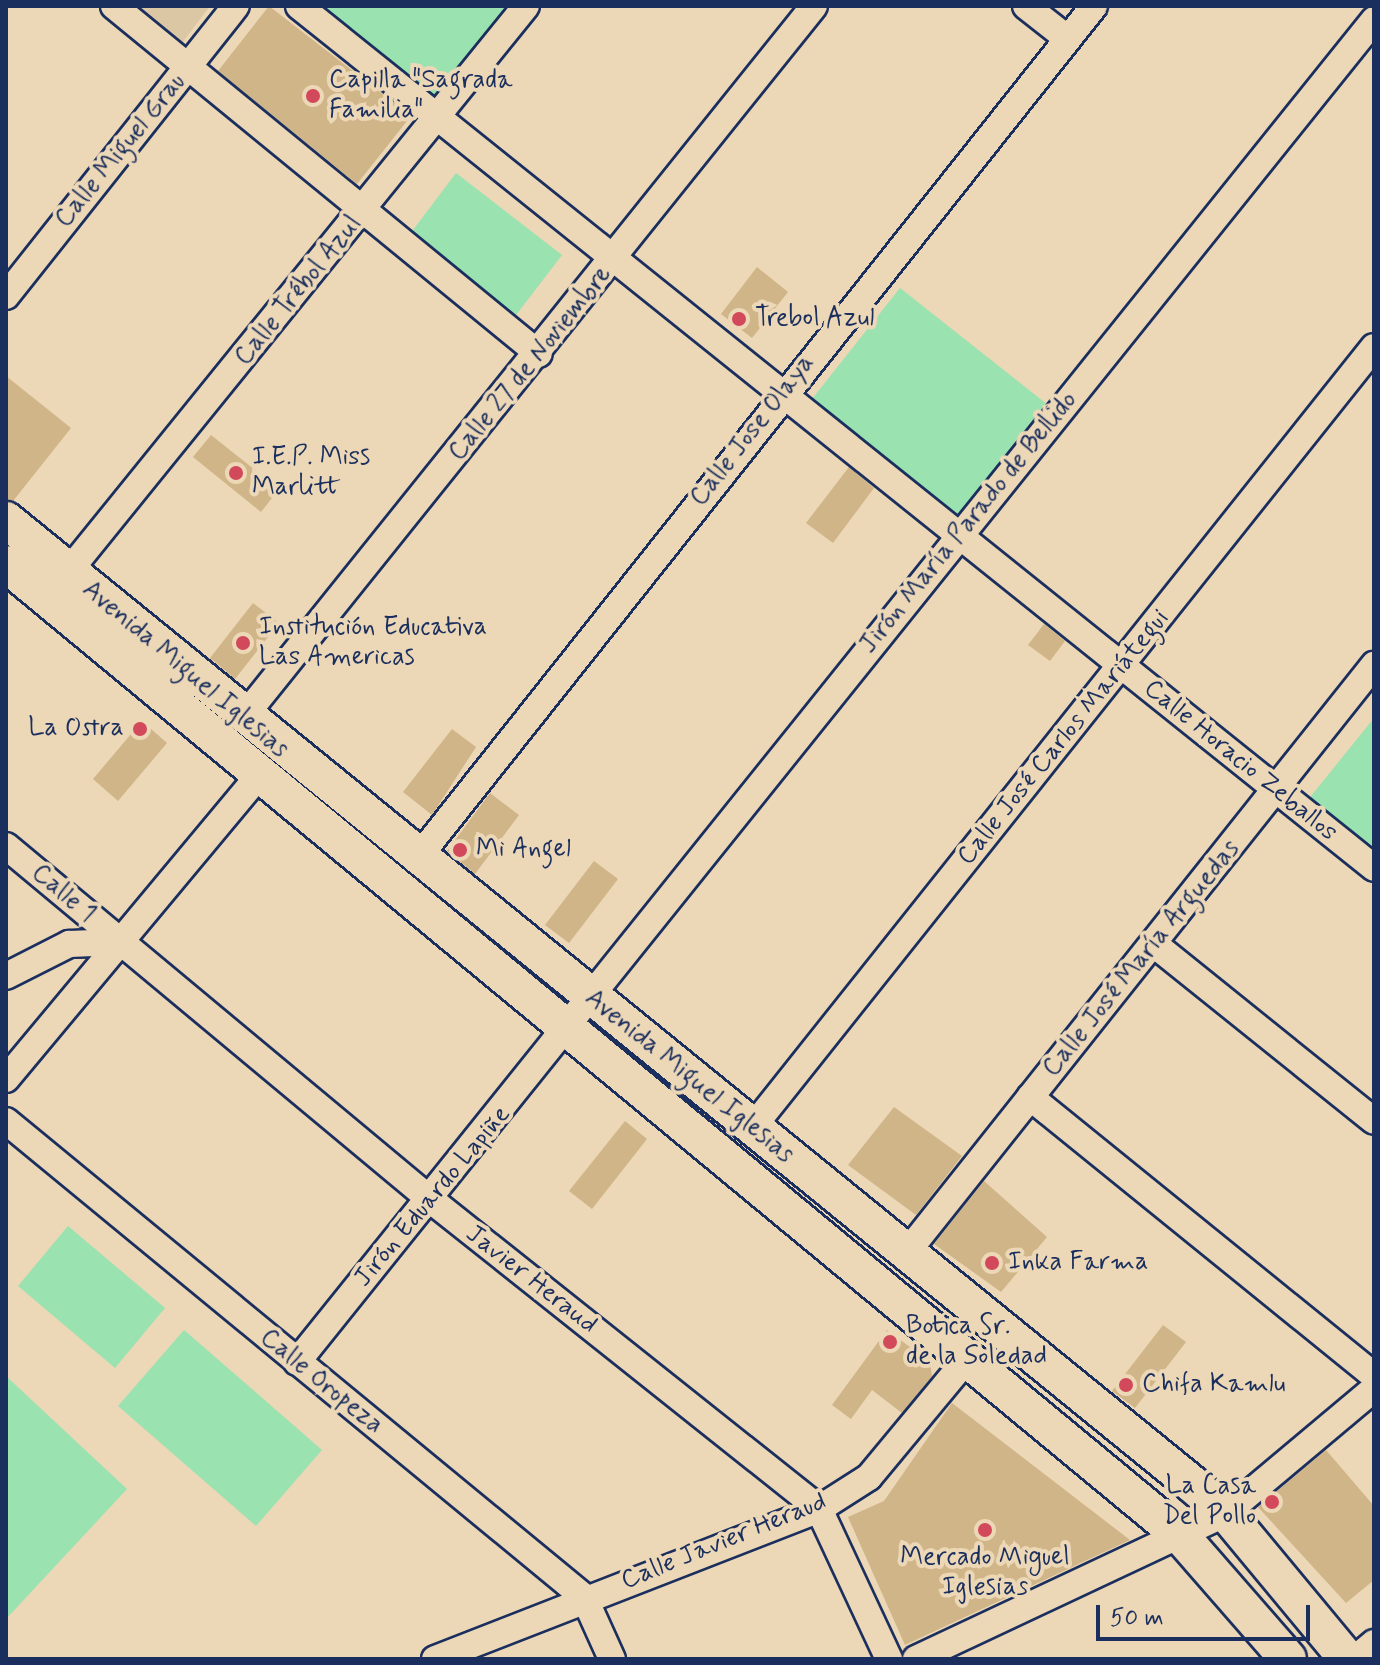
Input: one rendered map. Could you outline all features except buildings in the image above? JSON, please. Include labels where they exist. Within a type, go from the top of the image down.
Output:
[{"type":"main road","name":"Avenida Miguel Iglesias","points":[[6,520],[242,719],[908,1251],[1226,1513],[1347,1659]]},
{"type":"main road","name":"Avenida Miguel Iglesias","points":[[6,564],[1180,1535],[1288,1659]]},
{"type":"street","points":[[114,6],[363,214],[539,354]]},
{"type":"street","name":"Calle Miguel Grau","points":[[6,296],[236,6]]},
{"type":"street","name":"Calle Horacio Zeballos","points":[[299,6],[1374,868]]},
{"type":"street","name":"Calle Trébol Azul","points":[[68,572],[363,214],[526,6]]},
{"type":"street","name":"Calle 27 de Noviembre","points":[[242,719],[616,260],[814,6]]},
{"type":"street","points":[[1026,6],[1068,39]]},
{"type":"street","name":"Calle Jose Olaya","points":[[416,860],[781,395],[1094,6]]},
{"type":"street","name":"Jirón María Parado de Bellido","points":[[570,1031],[957,535],[1374,20]]},
{"type":"street","name":"Calle José Carlos Mariátegui","points":[[752,1128],[1374,347]]},
{"type":"street","name":"Calle José María Arguedas","points":[[908,1251],[1374,665]]},
{"type":"street","points":[[6,1079],[261,773]]},
{"type":"street","name":"Calle 1","points":[[6,846],[119,942]]},
{"type":"street","points":[[6,976],[69,944],[119,942]]},
{"type":"street","name":"Javier Heraud","points":[[119,942],[431,1200],[819,1509],[889,1659]]},
{"type":"street","points":[[1154,944],[1374,1121]]},
{"type":"street","name":"Jirón Eduardo Lapiñe","points":[[297,1362],[570,1031]]},
{"type":"street","points":[[1030,1097],[1374,1376]]},
{"type":"street","name":"Calle Oropeza","points":[[6,1121],[584,1597],[612,1659]]},
{"type":"street","name":"Calle Javier Heraud","points":[[435,1659],[584,1597],[819,1509],[869,1477],[967,1359]]},
{"type":"street","points":[[916,1659],[1226,1513],[1374,1389]]},
{"type":"street","points":[[1355,1659],[1374,1643]]},
{"type":"shaded area","points":[[133,6],[210,6],[182,43]]},
{"type":"green space","points":[[310,6],[507,6],[434,98]]},
{"type":"green space","points":[[456,173],[562,255],[513,319],[407,238]]},
{"type":"green space","points":[[900,288],[1048,405],[960,516],[812,399]]},
{"type":"green space","points":[[1374,718],[1374,856],[1307,801]]},
{"type":"green space","points":[[68,1226],[165,1308],[115,1368],[18,1286]]},
{"type":"green space","points":[[184,1330],[322,1450],[256,1526],[118,1406]]},
{"type":"green space","points":[[6,1376],[127,1489],[6,1619]]},
{"type":"place","name":"Capilla \"Sagrada Familia\"","points":[[313,96]]},
{"type":"place","name":"Trebol Azul","points":[[739,319]]},
{"type":"place","name":"I.E.P. Miss Marlitt","points":[[236,473]]},
{"type":"place","name":"Institución Educativa Las Americas","points":[[243,643]]},
{"type":"place","name":"La Ostra","points":[[140,729]]},
{"type":"place","name":"Mi Angel","points":[[460,850]]},
{"type":"place","name":"Inka Farma","points":[[992,1263]]},
{"type":"place","name":"Botica Sr. de la Soledad","points":[[890,1342]]},
{"type":"place","name":"Chifa Kamlu","points":[[1126,1385]]},
{"type":"place","name":"La Casa Del Pollo","points":[[1272,1502]]},
{"type":"place","name":"Mercado Miguel Iglesias","points":[[985,1530]]}]
